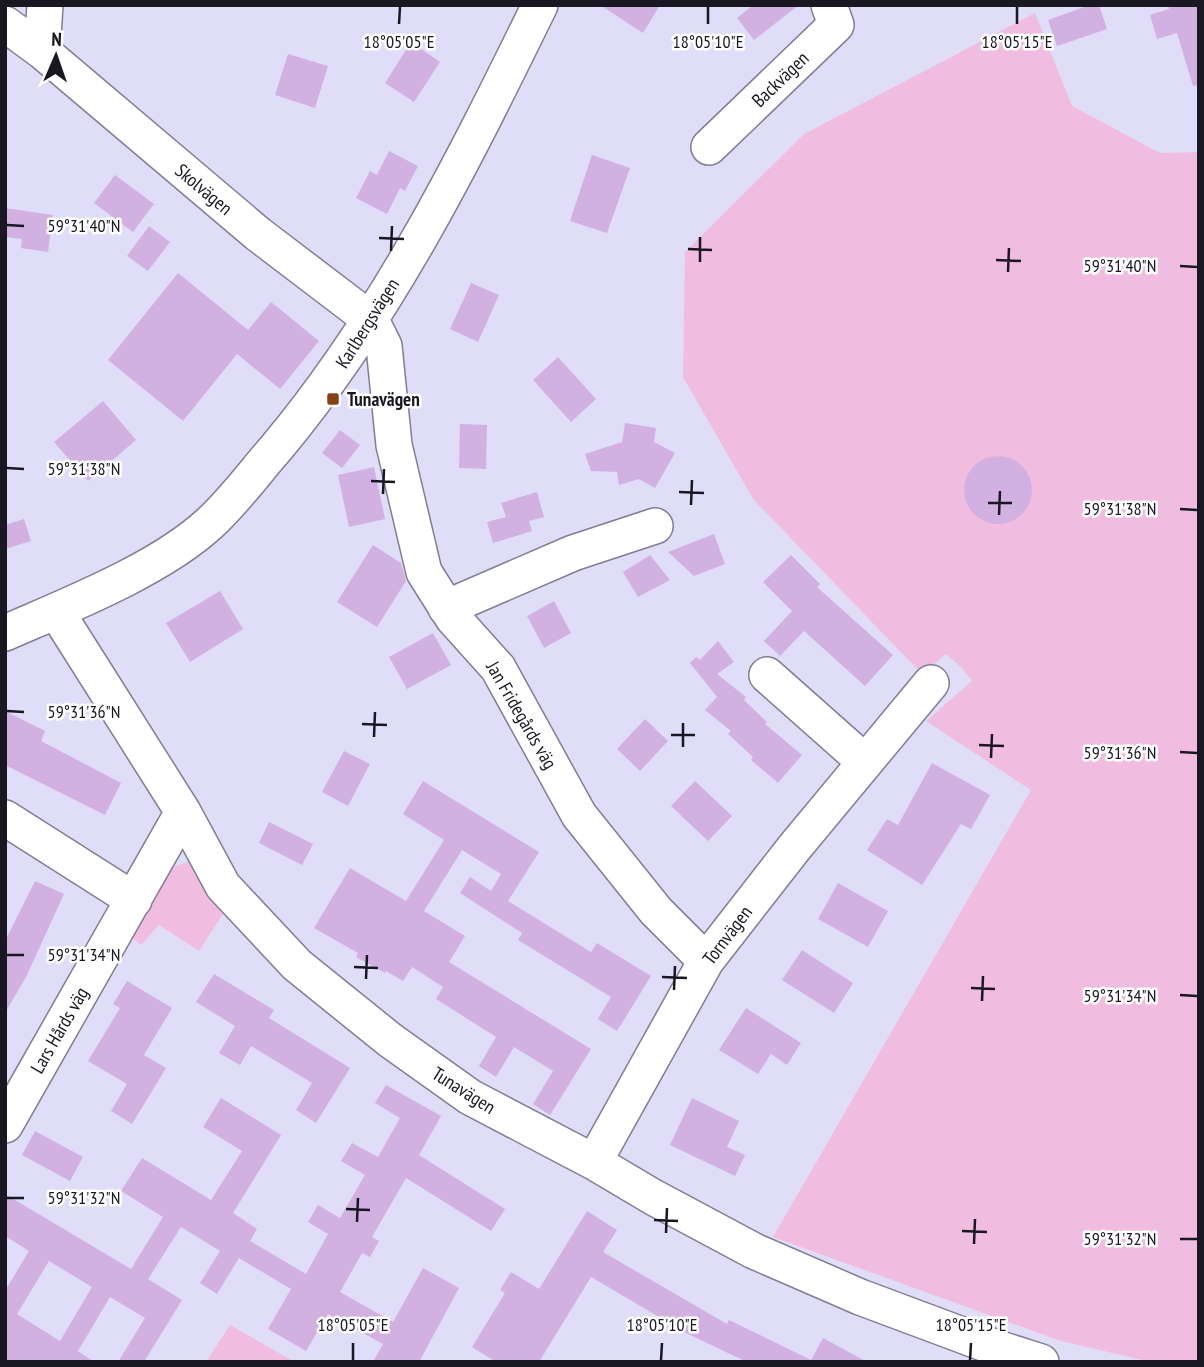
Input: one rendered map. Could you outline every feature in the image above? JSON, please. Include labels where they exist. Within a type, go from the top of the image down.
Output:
[{"type":"street","points":[[42,51],[45,5]]},
{"type":"street","name":"Karlbergsvägen","points":[[5,633],[159,560],[210,523],[310,407],[371,320],[468,154],[540,5]]},
{"type":"street","name":"Backvägen","points":[[709,147],[836,25],[829,5]]},
{"type":"street","name":"Skolvägen","points":[[5,24],[42,51],[258,234],[371,320]]},
{"type":"street","name":"Jan Fridegårds väg","points":[[371,320],[384,346],[394,445],[424,572],[453,618],[498,668],[579,815],[656,911],[706,961]]},
{"type":"street","points":[[446,608],[573,552],[655,526]]},
{"type":"street","name":"Tunavägen","points":[[56,611],[183,811],[223,886],[297,965],[390,1040],[470,1097],[754,1251],[860,1297],[1041,1362]]},
{"type":"street","points":[[767,675],[864,762]]},
{"type":"street","name":"Tornvägen","points":[[594,1162],[706,961],[794,848],[931,683]]},
{"type":"street","name":"Lars Hårds väg","points":[[5,1125],[183,811]]},
{"type":"street","points":[[5,818],[134,900]]},
{"type":"shaded area","points":[[1035,13],[1072,106],[1160,153],[1199,152],[1199,1362],[1151,1362],[1061,1341],[773,1237],[1031,790],[926,721],[972,681],[961,667],[946,654],[922,674],[753,499],[683,377],[685,252],[804,134]]},
{"type":"shaded area","points":[[188,862],[226,909],[199,951],[159,925],[141,945],[130,936],[173,867]]},
{"type":"shaded area","points":[[230,1325],[295,1362],[206,1362]]},
{"type":"building","points":[[600,5],[660,5],[643,33]]},
{"type":"building","points":[[753,5],[799,5],[754,40],[737,18]]},
{"type":"building","points":[[1090,5],[1099,5],[1107,29],[1057,46],[1048,20]]},
{"type":"building","points":[[1168,5],[1199,5],[1199,85],[1193,86],[1177,33],[1157,39],[1150,15],[1169,9]]},
{"type":"building","points":[[411,42],[440,62],[414,102],[385,83]]},
{"type":"building","points":[[288,54],[328,66],[315,108],[275,95]]},
{"type":"building","points":[[389,151],[418,166],[405,191],[400,188],[387,214],[356,198],[370,171],[377,175]]},
{"type":"building","points":[[592,155],[630,168],[607,233],[570,221]]},
{"type":"building","points":[[115,175],[154,204],[133,232],[94,203]]},
{"type":"building","points":[[5,208],[53,215],[48,252],[21,248],[22,239],[5,237]]},
{"type":"building","points":[[149,226],[170,242],[148,271],[127,256]]},
{"type":"building","points":[[178,273],[248,330],[271,302],[319,341],[280,389],[237,354],[183,421],[108,360]]},
{"type":"building","points":[[471,283],[499,295],[478,342],[450,329]]},
{"type":"building","points":[[558,357],[596,399],[571,422],[533,380]]},
{"type":"building","points":[[103,401],[136,440],[88,481],[54,442]]},
{"type":"building","points":[[625,423],[656,428],[654,442],[675,453],[655,488],[639,479],[619,485],[617,472],[591,471],[585,454],[622,442]]},
{"type":"building","points":[[460,424],[487,425],[486,469],[459,468]]},
{"type":"building","points":[[340,430],[360,445],[342,468],[322,453]]},
{"type":"building","points":[[998,456],[1011,459],[1022,466],[1029,477],[1032,490],[1029,503],[1022,514],[1011,521],[998,524],[985,521],[974,514],[967,503],[964,490],[967,477],[974,466],[985,459]]},
{"type":"building","points":[[374,467],[385,519],[349,527],[338,475]]},
{"type":"building","points":[[537,492],[544,517],[529,521],[532,531],[493,543],[487,522],[506,517],[501,503]]},
{"type":"building","points":[[24,519],[31,541],[5,549],[5,525]]},
{"type":"building","points":[[714,534],[725,564],[694,576],[668,552]]},
{"type":"building","points":[[373,545],[401,563],[406,581],[377,627],[337,602]]},
{"type":"building","points":[[650,555],[670,580],[638,597],[623,572]]},
{"type":"building","points":[[791,555],[820,584],[817,587],[893,655],[865,686],[804,631],[780,656],[764,641],[792,611],[763,582]]},
{"type":"building","points":[[220,591],[243,629],[190,662],[166,623]]},
{"type":"building","points":[[554,601],[571,633],[544,648],[527,616]]},
{"type":"building","points":[[433,633],[451,665],[407,689],[389,657]]},
{"type":"building","points":[[718,641],[734,662],[717,674],[746,697],[744,700],[767,722],[765,724],[802,755],[778,783],[751,760],[753,757],[728,734],[731,731],[705,710],[717,697],[690,663],[696,657],[700,660]]},
{"type":"building","points":[[5,711],[45,731],[41,741],[121,783],[105,815],[5,765]]},
{"type":"building","points":[[645,719],[668,741],[640,771],[617,749]]},
{"type":"building","points":[[344,751],[370,764],[348,806],[322,792]]},
{"type":"building","points":[[932,763],[990,795],[971,829],[961,824],[922,885],[867,850],[887,819],[898,825]]},
{"type":"building","points":[[423,781],[539,852],[508,901],[591,952],[597,943],[651,976],[617,1031],[598,1019],[611,997],[518,940],[522,933],[460,893],[470,877],[491,891],[501,874],[462,850],[424,911],[465,936],[449,962],[591,1049],[550,1115],[533,1104],[553,1071],[514,1047],[496,1077],[479,1066],[496,1037],[436,999],[443,987],[412,967],[403,981],[386,971],[385,973],[356,957],[358,953],[314,928],[350,868],[406,901],[444,840],[403,814]]},
{"type":"building","points":[[695,781],[732,816],[708,841],[671,806]]},
{"type":"building","points":[[269,822],[313,844],[302,865],[259,843]]},
{"type":"building","points":[[35,881],[64,894],[26,977],[5,1013],[5,941]]},
{"type":"building","points":[[838,883],[888,911],[868,947],[818,919]]},
{"type":"building","points":[[802,950],[853,983],[834,1013],[782,980]]},
{"type":"building","points":[[214,974],[274,1010],[269,1018],[350,1068],[316,1123],[296,1110],[312,1083],[251,1046],[240,1065],[219,1053],[235,1026],[196,1002]]},
{"type":"building","points":[[127,981],[172,1008],[144,1055],[166,1068],[132,1124],[111,1111],[127,1084],[88,1061],[120,1008],[113,1004]]},
{"type":"building","points":[[746,1008],[801,1043],[787,1065],[771,1054],[758,1074],[719,1050]]},
{"type":"building","points":[[386,1085],[441,1116],[419,1155],[505,1209],[491,1231],[406,1178],[372,1237],[379,1241],[370,1257],[362,1253],[340,1292],[393,1322],[423,1268],[459,1288],[419,1362],[373,1362],[383,1344],[328,1314],[306,1351],[268,1329],[291,1289],[239,1258],[217,1294],[200,1283],[220,1251],[181,1227],[148,1279],[182,1300],[144,1362],[118,1362],[145,1318],[110,1297],[78,1351],[94,1362],[5,1362],[5,1291],[29,1251],[5,1236],[5,1194],[131,1269],[163,1217],[121,1191],[142,1158],[211,1200],[242,1151],[203,1127],[221,1098],[281,1135],[233,1213],[257,1229],[250,1241],[306,1274],[328,1234],[308,1222],[318,1205],[340,1218],[365,1175],[341,1161],[352,1143],[378,1157],[400,1118],[375,1103]],"holes":[[[49,1261],[92,1287],[60,1341],[17,1314]]]},
{"type":"building","points":[[692,1098],[739,1121],[727,1147],[745,1155],[735,1176],[670,1145]]},
{"type":"building","points":[[35,1131],[83,1157],[70,1181],[22,1155]]},
{"type":"building","points":[[587,1211],[617,1230],[603,1252],[727,1324],[729,1320],[811,1360],[823,1338],[867,1362],[747,1362],[688,1334],[591,1277],[539,1362],[496,1362],[472,1347],[505,1293],[500,1290],[511,1272],[539,1289]]},
{"type":"place","name":"Tunavägen","points":[[333,399]]}]
